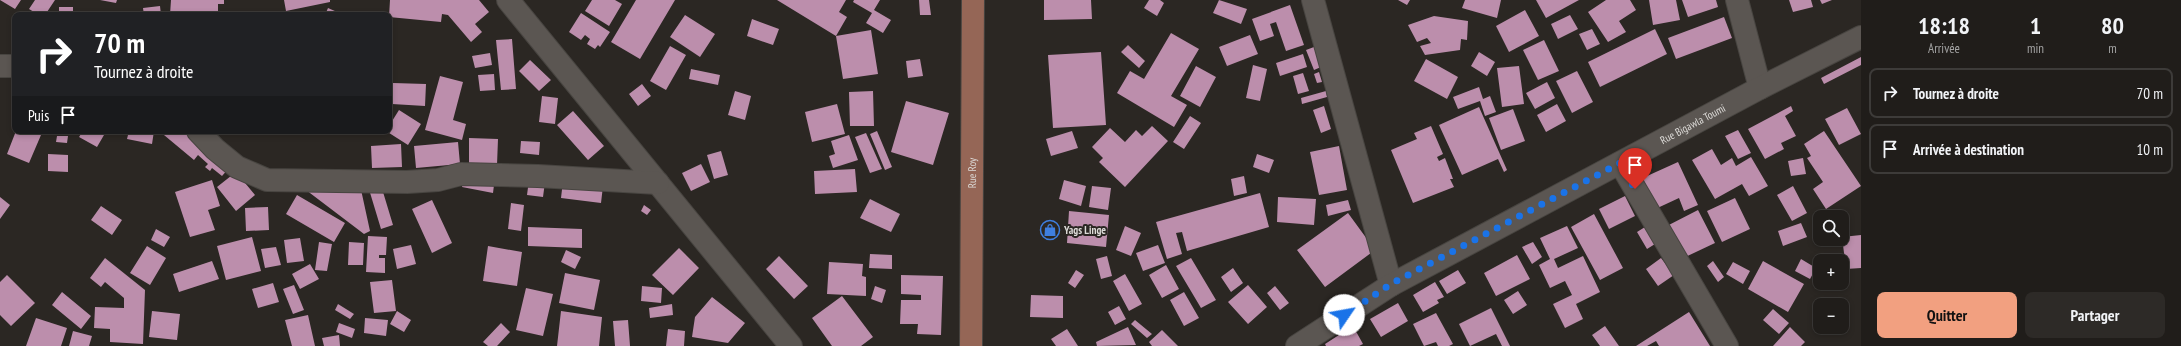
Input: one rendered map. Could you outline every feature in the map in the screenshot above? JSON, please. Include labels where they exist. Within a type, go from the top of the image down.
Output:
[{"type":"main road","name":"Rue Roy","points":[[971,346],[973,0]]},
{"type":"street","points":[[508,0],[791,346]]},
{"type":"street","points":[[1313,0],[1391,284]]},
{"type":"street","points":[[1737,0],[1760,88]]},
{"type":"street","name":"Rue Bigawla Toumi","points":[[1297,346],[1391,284],[1760,88],[1861,37]]},
{"type":"street","points":[[0,66],[12,66]]},
{"type":"street","points":[[201,134],[215,149],[237,167],[267,180],[407,182],[438,180],[461,174],[538,176],[658,183]]},
{"type":"street","points":[[1620,163],[1727,346]]},
{"type":"building","points":[[0,0],[21,0],[15,9]]},
{"type":"building","points":[[35,0],[55,0],[47,12],[34,12],[29,9]]},
{"type":"building","points":[[100,0],[117,0],[116,3]]},
{"type":"building","points":[[171,0],[224,0],[224,4],[218,4],[218,12],[170,12]]},
{"type":"building","points":[[284,0],[330,0],[330,2],[286,11]]},
{"type":"building","points":[[390,0],[479,0],[489,12],[475,24],[482,32],[471,42],[448,15],[442,14],[441,22],[392,17],[392,12],[389,12]]},
{"type":"building","points":[[592,0],[615,0],[622,4],[609,26],[585,11]]},
{"type":"building","points":[[636,0],[675,0],[640,59],[611,42]]},
{"type":"building","points":[[777,0],[846,0],[839,12],[847,17],[836,36]]},
{"type":"building","points":[[854,0],[880,0],[874,10],[891,20],[883,33],[866,23],[872,13],[853,2]]},
{"type":"building","points":[[919,0],[929,0],[931,15],[920,15]]},
{"type":"building","points":[[1044,0],[1091,0],[1092,19],[1044,20]]},
{"type":"building","points":[[1149,0],[1160,0],[1164,3],[1157,16],[1144,8]]},
{"type":"building","points":[[1219,0],[1247,9],[1241,24],[1213,13]]},
{"type":"building","points":[[1398,0],[1410,0],[1407,5]]},
{"type":"building","points":[[1465,0],[1501,0],[1497,18],[1462,8]]},
{"type":"building","points":[[1536,0],[1579,0],[1546,18]]},
{"type":"building","points":[[1606,0],[1630,0],[1636,10],[1619,21],[1626,32],[1608,42],[1588,12]]},
{"type":"building","points":[[1649,0],[1676,0],[1680,20],[1653,25]]},
{"type":"building","points":[[1682,0],[1716,0],[1718,7],[1688,17]]},
{"type":"building","points":[[1789,0],[1811,0],[1813,7],[1793,12]]},
{"type":"building","points":[[1820,0],[1832,0],[1822,4]]},
{"type":"building","points":[[1290,5],[1304,45],[1286,51],[1276,22],[1270,24],[1274,36],[1260,41],[1252,19]]},
{"type":"building","points":[[160,6],[161,12],[144,12],[143,8]]},
{"type":"building","points":[[59,7],[73,7],[73,12],[59,12]]},
{"type":"building","points":[[328,8],[337,12],[326,12]]},
{"type":"building","points":[[1525,10],[1539,36],[1509,52],[1496,26]]},
{"type":"building","points":[[581,13],[610,32],[600,47],[598,45],[595,49],[587,44],[590,39],[585,35],[581,40],[569,32]]},
{"type":"building","points":[[685,15],[715,34],[700,57],[670,37]]},
{"type":"building","points":[[1570,15],[1578,29],[1558,39],[1551,24]]},
{"type":"building","points":[[1434,16],[1468,21],[1467,40],[1461,39],[1460,50],[1425,55],[1420,46],[1431,43],[1427,38],[1417,42],[1408,25]]},
{"type":"building","points":[[1724,17],[1732,38],[1676,59],[1668,38]]},
{"type":"building","points":[[752,19],[779,29],[773,45],[747,36]]},
{"type":"building","points":[[1592,29],[1600,44],[1587,50],[1579,34]]},
{"type":"building","points":[[1655,29],[1667,54],[1600,87],[1588,62]]},
{"type":"building","points":[[871,30],[878,74],[843,79],[836,36]]},
{"type":"building","points":[[1171,33],[1199,49],[1171,96],[1187,105],[1174,127],[1117,93],[1130,71],[1144,79]]},
{"type":"building","points":[[1250,35],[1258,54],[1227,66],[1219,47]]},
{"type":"building","points":[[512,39],[516,89],[501,90],[496,40]]},
{"type":"building","points":[[1544,40],[1559,71],[1538,80],[1523,50]]},
{"type":"building","points":[[1128,45],[1145,61],[1139,68],[1121,52]]},
{"type":"building","points":[[670,46],[686,55],[666,90],[650,81]]},
{"type":"building","points":[[1314,47],[1321,67],[1314,70],[1306,50]]},
{"type":"building","points":[[1101,52],[1106,125],[1053,128],[1048,55]]},
{"type":"building","points":[[1479,52],[1495,62],[1487,76],[1471,66]]},
{"type":"building","points":[[490,53],[492,65],[475,68],[472,56]]},
{"type":"building","points":[[1303,54],[1307,67],[1280,76],[1276,63]]},
{"type":"building","points":[[1861,57],[1861,65],[1824,84],[1821,78]]},
{"type":"building","points":[[920,59],[923,76],[908,78],[906,61]]},
{"type":"building","points":[[1426,59],[1458,77],[1447,99],[1414,81]]},
{"type":"building","points":[[530,60],[551,80],[539,91],[519,71]]},
{"type":"building","points":[[1253,65],[1267,69],[1260,101],[1246,98]]},
{"type":"building","points":[[1196,66],[1216,77],[1200,107],[1180,96]]},
{"type":"building","points":[[1519,66],[1524,104],[1502,107],[1497,68]]},
{"type":"building","points":[[691,69],[720,75],[718,85],[689,79]]},
{"type":"building","points":[[1577,71],[1593,102],[1572,113],[1556,81]]},
{"type":"building","points":[[1319,72],[1322,82],[1317,83],[1314,74]]},
{"type":"building","points":[[1303,73],[1309,91],[1298,94],[1293,76]]},
{"type":"building","points":[[494,74],[495,90],[480,91],[478,75]]},
{"type":"building","points":[[440,76],[463,82],[453,120],[466,124],[462,140],[425,130]]},
{"type":"building","points":[[1547,82],[1555,98],[1535,109],[1526,93]]},
{"type":"building","points":[[393,83],[426,84],[425,106],[392,104]]},
{"type":"building","points":[[642,84],[651,96],[638,106],[629,94]]},
{"type":"building","points":[[1479,87],[1483,99],[1490,96],[1496,112],[1485,116],[1480,101],[1458,109],[1453,97]]},
{"type":"building","points":[[735,91],[751,96],[745,120],[728,115]]},
{"type":"building","points":[[873,91],[874,126],[850,126],[849,92]]},
{"type":"building","points":[[1326,91],[1327,97],[1302,104],[1301,98]]},
{"type":"building","points":[[542,96],[558,98],[555,124],[539,122]]},
{"type":"building","points":[[906,101],[949,113],[933,165],[891,152]]},
{"type":"building","points":[[837,104],[845,134],[812,142],[805,112]]},
{"type":"building","points":[[1557,104],[1566,121],[1546,132],[1537,115]]},
{"type":"building","points":[[1324,106],[1331,129],[1321,133],[1313,110]]},
{"type":"building","points":[[1791,106],[1793,111],[1785,116],[1796,136],[1781,143],[1784,149],[1765,159],[1748,129]]},
{"type":"building","points":[[1479,107],[1507,170],[1504,172],[1498,159],[1462,175],[1439,125]]},
{"type":"building","points":[[1847,108],[1861,134],[1839,145],[1825,119]]},
{"type":"building","points":[[1513,109],[1525,141],[1501,150],[1489,118]]},
{"type":"building","points":[[399,110],[421,124],[408,145],[391,134],[392,134],[392,121]]},
{"type":"building","points":[[573,111],[604,146],[588,160],[557,125]]},
{"type":"building","points":[[1190,116],[1201,123],[1184,149],[1173,142]]},
{"type":"building","points":[[1152,126],[1168,141],[1125,187],[1099,162],[1103,158],[1092,147],[1110,128],[1125,142],[1136,130],[1142,136]]},
{"type":"building","points":[[1431,126],[1443,154],[1437,157],[1439,161],[1445,158],[1453,179],[1450,179],[1454,187],[1413,203],[1391,150],[1417,139],[1414,133]]},
{"type":"building","points":[[1738,130],[1751,153],[1738,159],[1725,136]]},
{"type":"building","points":[[877,131],[892,167],[885,170],[870,134]]},
{"type":"building","points":[[1072,131],[1078,148],[1051,156],[1046,139]]},
{"type":"building","points":[[1824,131],[1861,186],[1826,209],[1813,189],[1823,182],[1807,158],[1811,156],[1804,144]]},
{"type":"building","points":[[866,133],[882,169],[870,173],[855,137]]},
{"type":"building","points":[[15,134],[41,135],[29,163],[7,154]]},
{"type":"building","points":[[81,134],[104,135],[97,147],[79,137]]},
{"type":"building","points":[[128,134],[154,134],[152,144],[127,139]]},
{"type":"building","points":[[206,134],[236,160],[222,176],[212,168],[210,171],[205,167],[208,164],[198,155],[194,160],[164,135]]},
{"type":"building","points":[[849,135],[858,160],[833,168],[829,156],[835,154],[831,141]]},
{"type":"building","points":[[57,136],[68,136],[67,143],[56,142]]},
{"type":"building","points":[[469,138],[498,139],[497,165],[469,164]]},
{"type":"building","points":[[521,141],[540,142],[539,155],[520,153]]},
{"type":"building","points":[[458,142],[460,164],[416,168],[414,146]]},
{"type":"building","points":[[401,144],[402,167],[372,168],[371,146]]},
{"type":"building","points":[[1339,146],[1347,190],[1319,195],[1310,152]]},
{"type":"building","points":[[1712,149],[1721,165],[1732,158],[1736,166],[1751,157],[1768,186],[1749,196],[1742,184],[1715,199],[1692,160]]},
{"type":"building","points":[[721,151],[728,175],[714,179],[707,155]]},
{"type":"building","points":[[48,154],[68,155],[68,172],[48,171]]},
{"type":"building","points":[[1257,154],[1274,160],[1269,173],[1253,167]]},
{"type":"building","points":[[1803,158],[1806,174],[1791,176],[1788,161]]},
{"type":"building","points":[[1678,162],[1698,205],[1684,211],[1679,198],[1651,211],[1636,181]]},
{"type":"building","points":[[701,164],[710,182],[691,191],[682,173]]},
{"type":"building","points":[[855,169],[857,192],[815,194],[814,171]]},
{"type":"building","points":[[236,172],[255,195],[236,211],[217,187]]},
{"type":"building","points":[[465,172],[495,177],[493,193],[462,187]]},
{"type":"building","points":[[1244,176],[1247,193],[1234,196],[1231,179]]},
{"type":"building","points":[[212,180],[220,206],[208,210],[215,230],[190,237],[175,192]]},
{"type":"building","points":[[529,180],[545,182],[543,197],[527,195]]},
{"type":"building","points":[[1064,180],[1086,186],[1081,206],[1059,199]]},
{"type":"building","points":[[563,181],[603,186],[601,203],[561,198]]},
{"type":"building","points":[[380,182],[393,225],[381,229],[368,186]]},
{"type":"building","points":[[360,185],[370,231],[364,234],[306,190]]},
{"type":"building","points":[[1092,186],[1111,188],[1108,210],[1089,207]]},
{"type":"building","points":[[1793,186],[1807,213],[1792,221],[1777,195]]},
{"type":"building","points":[[1260,193],[1269,227],[1187,251],[1182,232],[1176,233],[1182,254],[1167,259],[1156,222]]},
{"type":"building","points":[[297,195],[345,223],[334,242],[286,214]]},
{"type":"building","points":[[1625,196],[1635,216],[1609,229],[1599,209]]},
{"type":"building","points":[[0,197],[10,205],[0,219]]},
{"type":"building","points":[[1278,197],[1316,199],[1314,225],[1277,222]]},
{"type":"building","points":[[1735,198],[1750,229],[1722,242],[1707,211]]},
{"type":"building","points":[[870,199],[900,214],[891,232],[860,218]]},
{"type":"building","points":[[432,200],[452,243],[432,253],[412,209]]},
{"type":"building","points":[[1348,200],[1351,210],[1328,216],[1326,205]]},
{"type":"building","points":[[511,203],[524,205],[521,231],[508,229]]},
{"type":"building","points":[[644,205],[651,210],[647,215],[641,211]]},
{"type":"building","points":[[101,206],[122,220],[112,235],[91,220]]},
{"type":"building","points":[[268,207],[269,230],[246,231],[245,208]]},
{"type":"building","points":[[1698,210],[1715,243],[1679,260],[1663,228]]},
{"type":"building","points":[[1069,211],[1109,215],[1106,247],[1067,243]]},
{"type":"building","points":[[1348,213],[1375,250],[1325,287],[1297,250]]},
{"type":"building","points":[[1594,214],[1623,268],[1600,280],[1571,227]]},
{"type":"building","points":[[1801,223],[1807,237],[1783,246],[1778,231]]},
{"type":"building","points":[[1125,226],[1141,233],[1131,256],[1116,250]]},
{"type":"building","points":[[1567,226],[1578,248],[1554,259],[1558,268],[1583,256],[1600,292],[1576,304],[1583,319],[1565,328],[1553,304],[1572,295],[1565,281],[1550,288],[1539,265],[1550,259],[1540,238]]},
{"type":"building","points":[[528,227],[582,229],[582,248],[528,246]]},
{"type":"building","points":[[1645,227],[1655,244],[1647,249],[1637,232]]},
{"type":"building","points":[[156,229],[170,237],[164,247],[151,240]]},
{"type":"building","points":[[1861,235],[1861,268],[1849,269],[1849,254],[1844,254],[1843,246],[1849,246],[1849,236]]},
{"type":"building","points":[[368,236],[387,237],[386,255],[379,255],[379,258],[385,258],[385,273],[366,272]]},
{"type":"building","points":[[252,237],[261,271],[226,280],[217,246]]},
{"type":"building","points":[[300,238],[304,261],[287,263],[284,240]]},
{"type":"building","points":[[319,242],[332,244],[327,271],[315,270]]},
{"type":"building","points":[[349,242],[364,243],[363,265],[348,265]]},
{"type":"building","points":[[1533,242],[1542,257],[1532,264],[1522,247]]},
{"type":"building","points":[[411,245],[416,264],[397,269],[393,249]]},
{"type":"building","points":[[1158,245],[1165,263],[1143,271],[1136,253]]},
{"type":"building","points":[[147,246],[166,258],[150,285],[130,273]]},
{"type":"building","points":[[488,246],[522,252],[517,286],[483,281]]},
{"type":"building","points":[[276,247],[281,265],[265,268],[261,249]]},
{"type":"building","points":[[679,248],[699,268],[673,295],[652,275]]},
{"type":"building","points":[[566,250],[581,257],[575,269],[561,262]]},
{"type":"building","points":[[870,254],[892,255],[892,269],[869,268]]},
{"type":"building","points":[[1517,255],[1530,279],[1496,296],[1484,273]]},
{"type":"building","points":[[779,256],[808,286],[794,299],[766,269]]},
{"type":"building","points":[[1107,256],[1112,276],[1101,279],[1096,259]]},
{"type":"building","points":[[105,258],[145,290],[143,344],[110,342],[110,329],[94,328],[95,307],[124,308],[124,298],[105,282],[101,287],[90,278]]},
{"type":"building","points":[[1191,258],[1216,300],[1201,308],[1176,266]]},
{"type":"building","points":[[1661,258],[1674,275],[1658,286],[1646,269]]},
{"type":"building","points":[[1801,259],[1813,266],[1813,274],[1810,279],[1795,271]]},
{"type":"building","points":[[212,261],[219,279],[179,292],[173,274]]},
{"type":"building","points":[[1713,261],[1724,277],[1718,282],[1707,266]]},
{"type":"building","points":[[1763,261],[1804,284],[1788,312],[1748,289]]},
{"type":"building","points":[[829,262],[863,264],[862,276],[866,277],[866,296],[827,294]]},
{"type":"building","points":[[1733,262],[1750,271],[1743,284],[1726,274]]},
{"type":"building","points":[[310,264],[319,279],[300,289],[292,274]]},
{"type":"building","points":[[1166,265],[1179,289],[1162,298],[1149,275]]},
{"type":"building","points":[[1233,268],[1243,283],[1231,292],[1221,277]]},
{"type":"building","points":[[1076,270],[1084,275],[1075,288],[1068,283]]},
{"type":"building","points":[[1458,270],[1466,283],[1447,294],[1439,281]]},
{"type":"building","points":[[565,273],[600,280],[594,310],[559,303]]},
{"type":"building","points":[[1125,274],[1142,304],[1129,311],[1113,281]]},
{"type":"building","points":[[7,275],[35,303],[11,326],[0,315],[0,282]]},
{"type":"building","points":[[901,275],[943,276],[941,335],[917,334],[918,324],[900,324],[901,300],[921,300],[921,295],[901,294]]},
{"type":"building","points":[[392,280],[396,311],[374,313],[370,282]]},
{"type":"building","points":[[1435,282],[1444,297],[1437,300],[1439,303],[1423,312],[1413,295]]},
{"type":"building","points":[[273,283],[279,302],[258,308],[252,289]]},
{"type":"building","points":[[294,285],[304,310],[293,314],[283,289]]},
{"type":"building","points":[[1248,285],[1267,307],[1248,324],[1228,302]]},
{"type":"building","points":[[642,286],[662,288],[661,303],[641,301]]},
{"type":"building","points":[[875,286],[886,290],[882,303],[871,299]]},
{"type":"building","points":[[1275,286],[1289,303],[1280,310],[1267,293]]},
{"type":"building","points":[[526,288],[553,294],[543,336],[516,330]]},
{"type":"building","points":[[1518,291],[1527,305],[1513,314],[1504,300]]},
{"type":"building","points":[[62,292],[91,316],[81,329],[52,305]]},
{"type":"building","points":[[1184,292],[1199,318],[1184,326],[1170,300]]},
{"type":"building","points":[[1031,295],[1063,296],[1063,318],[1030,317]]},
{"type":"building","points":[[842,296],[873,337],[861,346],[832,346],[812,318]]},
{"type":"building","points":[[712,297],[745,323],[728,343],[692,337],[695,317]]},
{"type":"building","points":[[1398,303],[1408,321],[1381,337],[1370,319]]},
{"type":"building","points":[[338,304],[354,314],[350,319],[335,310]]},
{"type":"building","points":[[672,304],[673,315],[650,318],[649,308]]},
{"type":"building","points":[[1119,306],[1126,319],[1115,325],[1108,312]]},
{"type":"building","points":[[1491,308],[1510,346],[1502,346],[1496,334],[1470,346],[1459,324]]},
{"type":"building","points":[[1773,309],[1789,323],[1779,334],[1763,320]]},
{"type":"building","points":[[152,311],[180,314],[177,340],[149,337]]},
{"type":"building","points":[[397,311],[411,320],[404,332],[390,324]]},
{"type":"building","points":[[561,311],[602,317],[599,346],[557,346]]},
{"type":"building","points":[[1689,312],[1710,346],[1659,346],[1656,341],[1647,346],[1636,346]]},
{"type":"building","points":[[1436,313],[1453,344],[1449,346],[1438,346],[1436,342],[1424,346],[1413,324]]},
{"type":"building","points":[[308,315],[315,346],[292,346],[285,320]]},
{"type":"building","points":[[36,318],[67,328],[61,346],[26,346]]},
{"type":"building","points":[[365,318],[388,320],[386,336],[364,333]]},
{"type":"building","points":[[628,320],[630,346],[615,346],[613,321]]},
{"type":"building","points":[[1135,320],[1152,334],[1147,338],[1131,324]]},
{"type":"building","points":[[339,323],[355,329],[352,338],[336,332]]},
{"type":"building","points":[[501,323],[510,332],[497,346],[488,346],[483,342]]},
{"type":"building","points":[[1353,326],[1363,344],[1359,346],[1326,346],[1325,344]]},
{"type":"building","points":[[1605,326],[1619,346],[1600,346],[1592,335]]},
{"type":"building","points":[[1128,327],[1136,345],[1097,346],[1096,342]]},
{"type":"building","points":[[1790,327],[1805,342],[1801,346],[1773,346]]},
{"type":"building","points":[[668,329],[685,331],[684,346],[666,346]]},
{"type":"building","points":[[1067,329],[1078,346],[1056,346],[1051,339]]},
{"type":"building","points":[[1162,330],[1178,346],[1152,346],[1149,342]]},
{"type":"building","points":[[73,331],[92,336],[89,346],[69,346]]},
{"type":"building","points":[[339,335],[340,346],[324,346],[322,338]]},
{"type":"place","name":"Yags Linge","points":[[1050,230]]},
{"type":"route","points":[[1344,315],[1391,284],[1620,163],[1635,189]]}]
